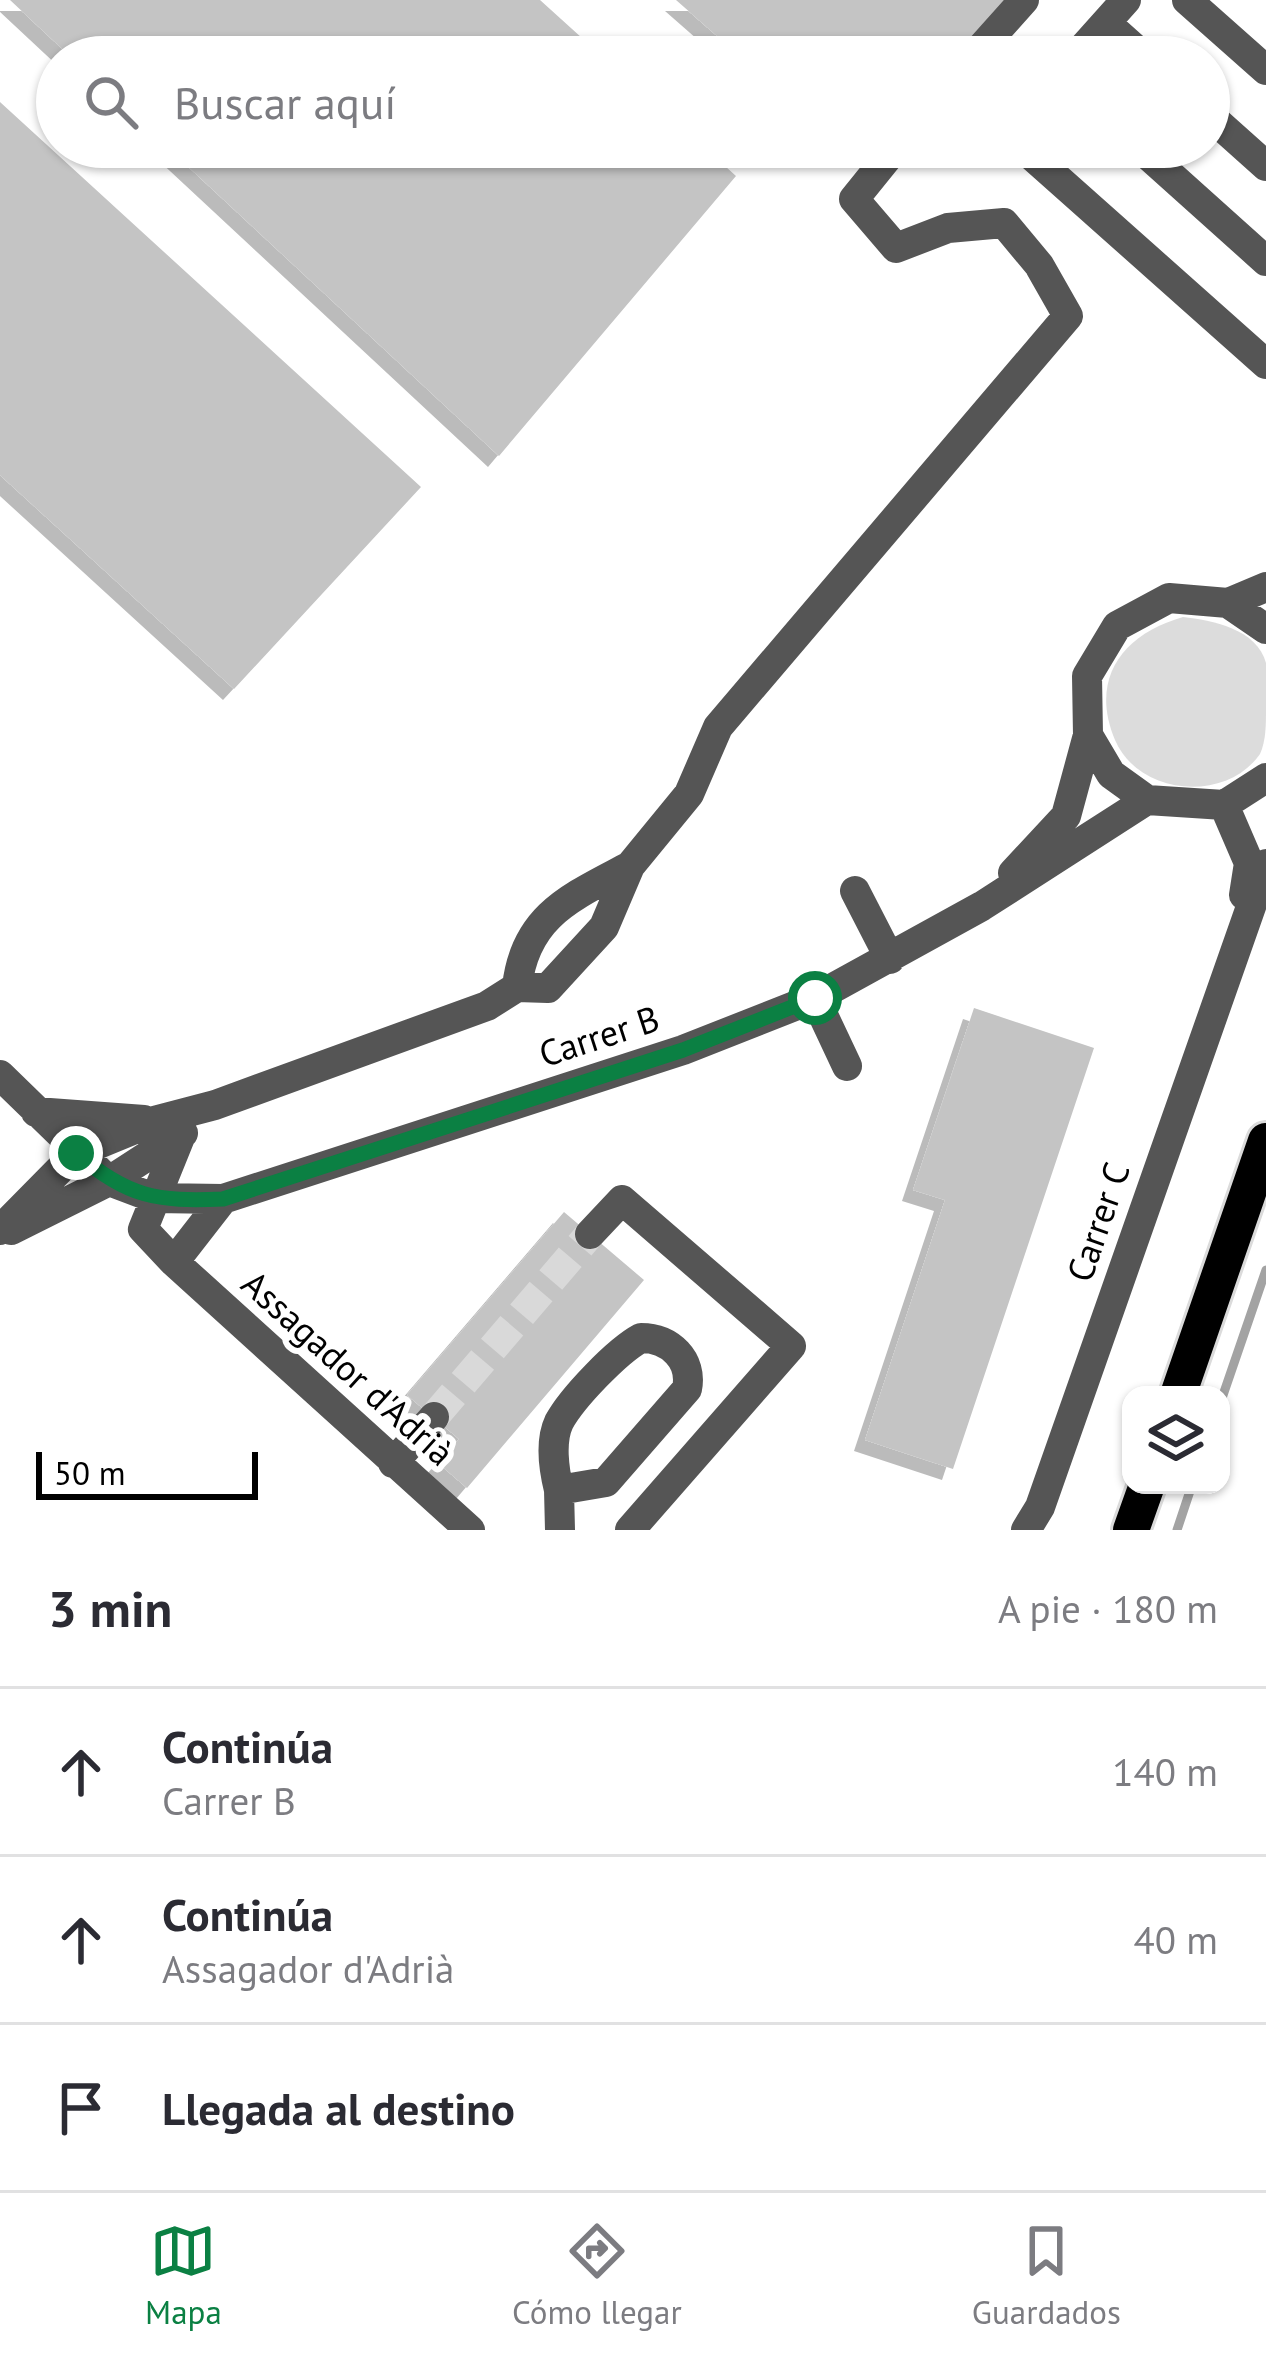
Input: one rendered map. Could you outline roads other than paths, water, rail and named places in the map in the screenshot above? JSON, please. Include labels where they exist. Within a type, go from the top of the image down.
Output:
[{"type":"highway","points":[[1181,1386],[1266,1141]]},
{"type":"highway","points":[[1132,1530],[1144,1494]]},
{"type":"street","points":[[992,36],[1024,0]]},
{"type":"street","points":[[1187,0],[1228,36]]},
{"type":"street","points":[[1094,36],[1116,11]]},
{"type":"street","points":[[1230,38],[1266,70]]},
{"type":"street","points":[[1230,134],[1266,166]]},
{"type":"street","points":[[0,1233],[76,1153],[167,1128],[215,1105],[487,1006],[517,987],[548,988],[604,928],[630,866],[688,794],[718,728],[1068,316],[1040,265],[1004,223],[948,228],[896,248],[854,199],[879,168]]},
{"type":"street","points":[[1046,168],[1266,364]]},
{"type":"street","points":[[1162,168],[1266,261]]},
{"type":"street","points":[[1228,603],[1266,587]]},
{"type":"street","name":"Carrer B","points":[[982,906],[1066,816],[1088,735],[1087,676],[1117,626],[1169,598],[1228,603]]},
{"type":"street","points":[[1228,603],[1266,629]]},
{"type":"street","points":[[1088,735],[1111,774],[1147,800],[1224,805],[1266,778]]},
{"type":"street","name":"Carrer B","points":[[223,1199],[683,1050],[815,998],[982,906],[1147,800]]},
{"type":"street","name":"Carrer C","points":[[1224,805],[1249,862],[1238,936]]},
{"type":"street","name":"Carrer C","points":[[1026,1530],[1040,1507],[1266,864]]},
{"type":"street","points":[[517,987],[520,956],[554,907],[630,866]]},
{"type":"street","points":[[855,891],[890,959]]},
{"type":"street","points":[[815,998],[847,1066]]},
{"type":"street","points":[[0,1075],[109,1181],[154,1198],[223,1199]]},
{"type":"street","points":[[36,1112],[167,1128]]},
{"type":"street","points":[[0,1233],[109,1181],[167,1128]]},
{"type":"street","points":[[154,1198],[167,1128]]},
{"type":"street","name":"Assagador d'Adrià","points":[[154,1198],[143,1229],[174,1262],[470,1530]]},
{"type":"street","points":[[174,1262],[223,1199]]},
{"type":"street","points":[[590,1234],[622,1200],[791,1346],[637,1522],[606,1482]]},
{"type":"street","points":[[559,1490],[606,1482],[687,1389],[690,1374],[684,1360],[656,1338],[641,1338],[621,1349],[558,1424],[553,1469],[560,1530]]},
{"type":"street","points":[[393,1463],[434,1417]]},
{"type":"waterway","points":[[1226,1386],[1266,1270]]},
{"type":"waterway","points":[[1177,1530],[1189,1494]]},
{"type":"tunnel","points":[[434,1417],[590,1234]]}]
